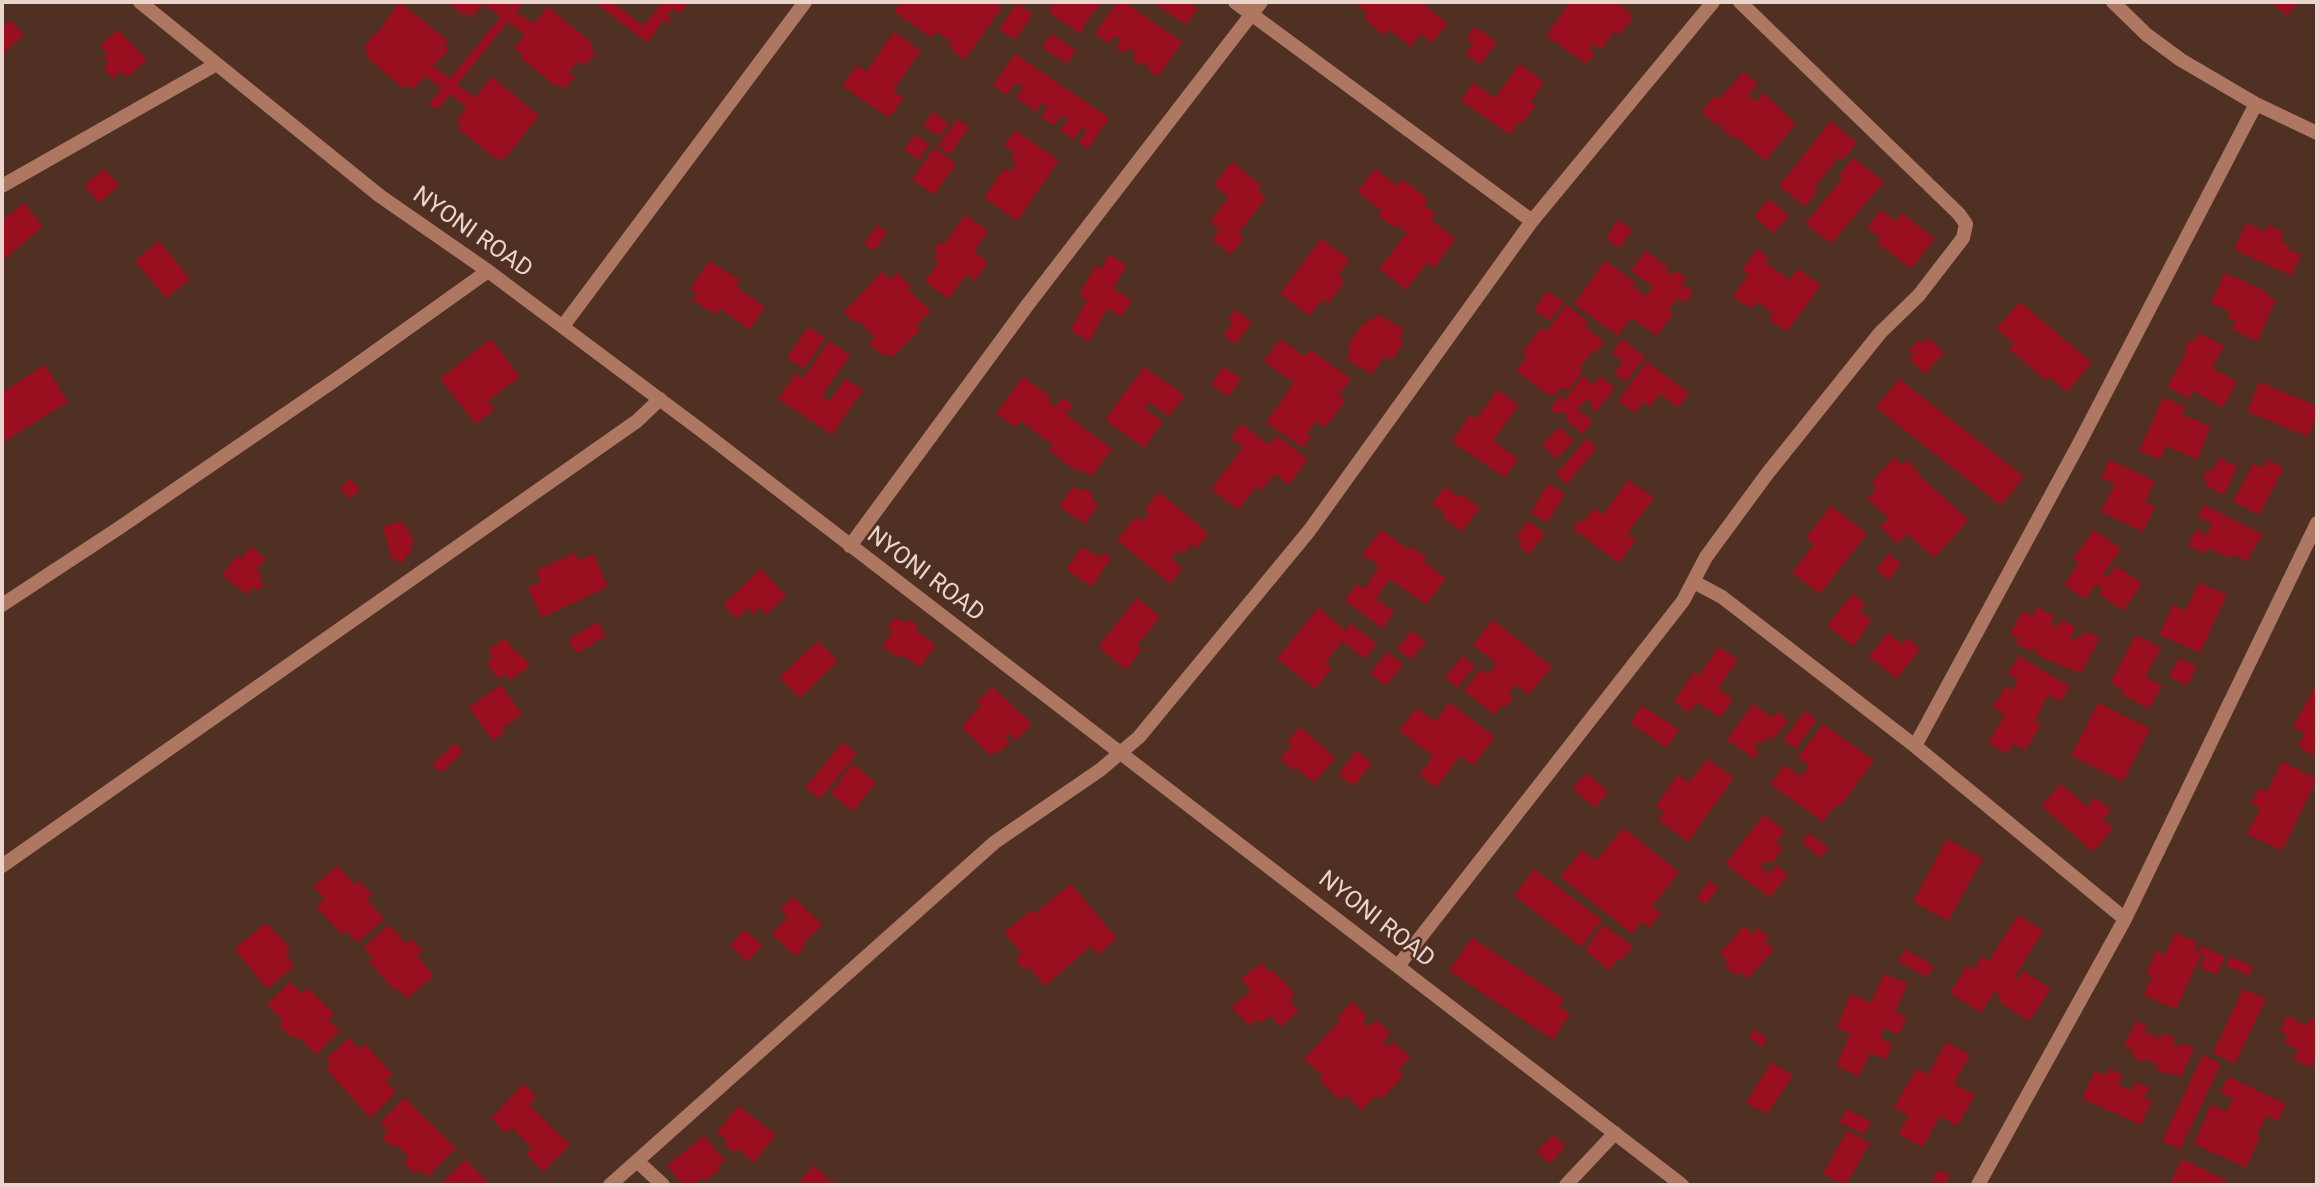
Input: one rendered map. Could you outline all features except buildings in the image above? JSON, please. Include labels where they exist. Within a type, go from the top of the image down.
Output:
[{"type":"street","name":"NYONI ROAD","points":[[140,2],[380,196],[488,271],[660,399],[1682,1185]]},
{"type":"street","points":[[563,326],[804,2]]},
{"type":"street","points":[[1235,2],[1257,7],[1532,221]]},
{"type":"street","points":[[610,1185],[995,842],[1121,754],[1139,737],[1309,531],[1532,221],[1713,2]]},
{"type":"street","points":[[1398,966],[1663,626],[1694,582],[1713,547],[1759,484],[1880,333],[1905,310],[1964,238],[1966,224],[1740,2]]},
{"type":"street","points":[[2113,2],[2147,35],[2181,60],[2256,104],[2317,133]]},
{"type":"street","points":[[850,546],[1029,303],[1257,7]]},
{"type":"street","points":[[2,186],[215,65]]},
{"type":"street","points":[[1914,746],[2081,440],[2256,104]]},
{"type":"street","points":[[2,605],[257,434],[488,271]]},
{"type":"street","points":[[2,866],[637,421],[660,399]]},
{"type":"street","points":[[1978,1185],[2125,919],[2317,523]]},
{"type":"street","points":[[1694,582],[1722,597],[1914,746],[2125,919]]},
{"type":"street","points":[[1566,1185],[1615,1133]]},
{"type":"street","points":[[638,1162],[663,1185]]}]
